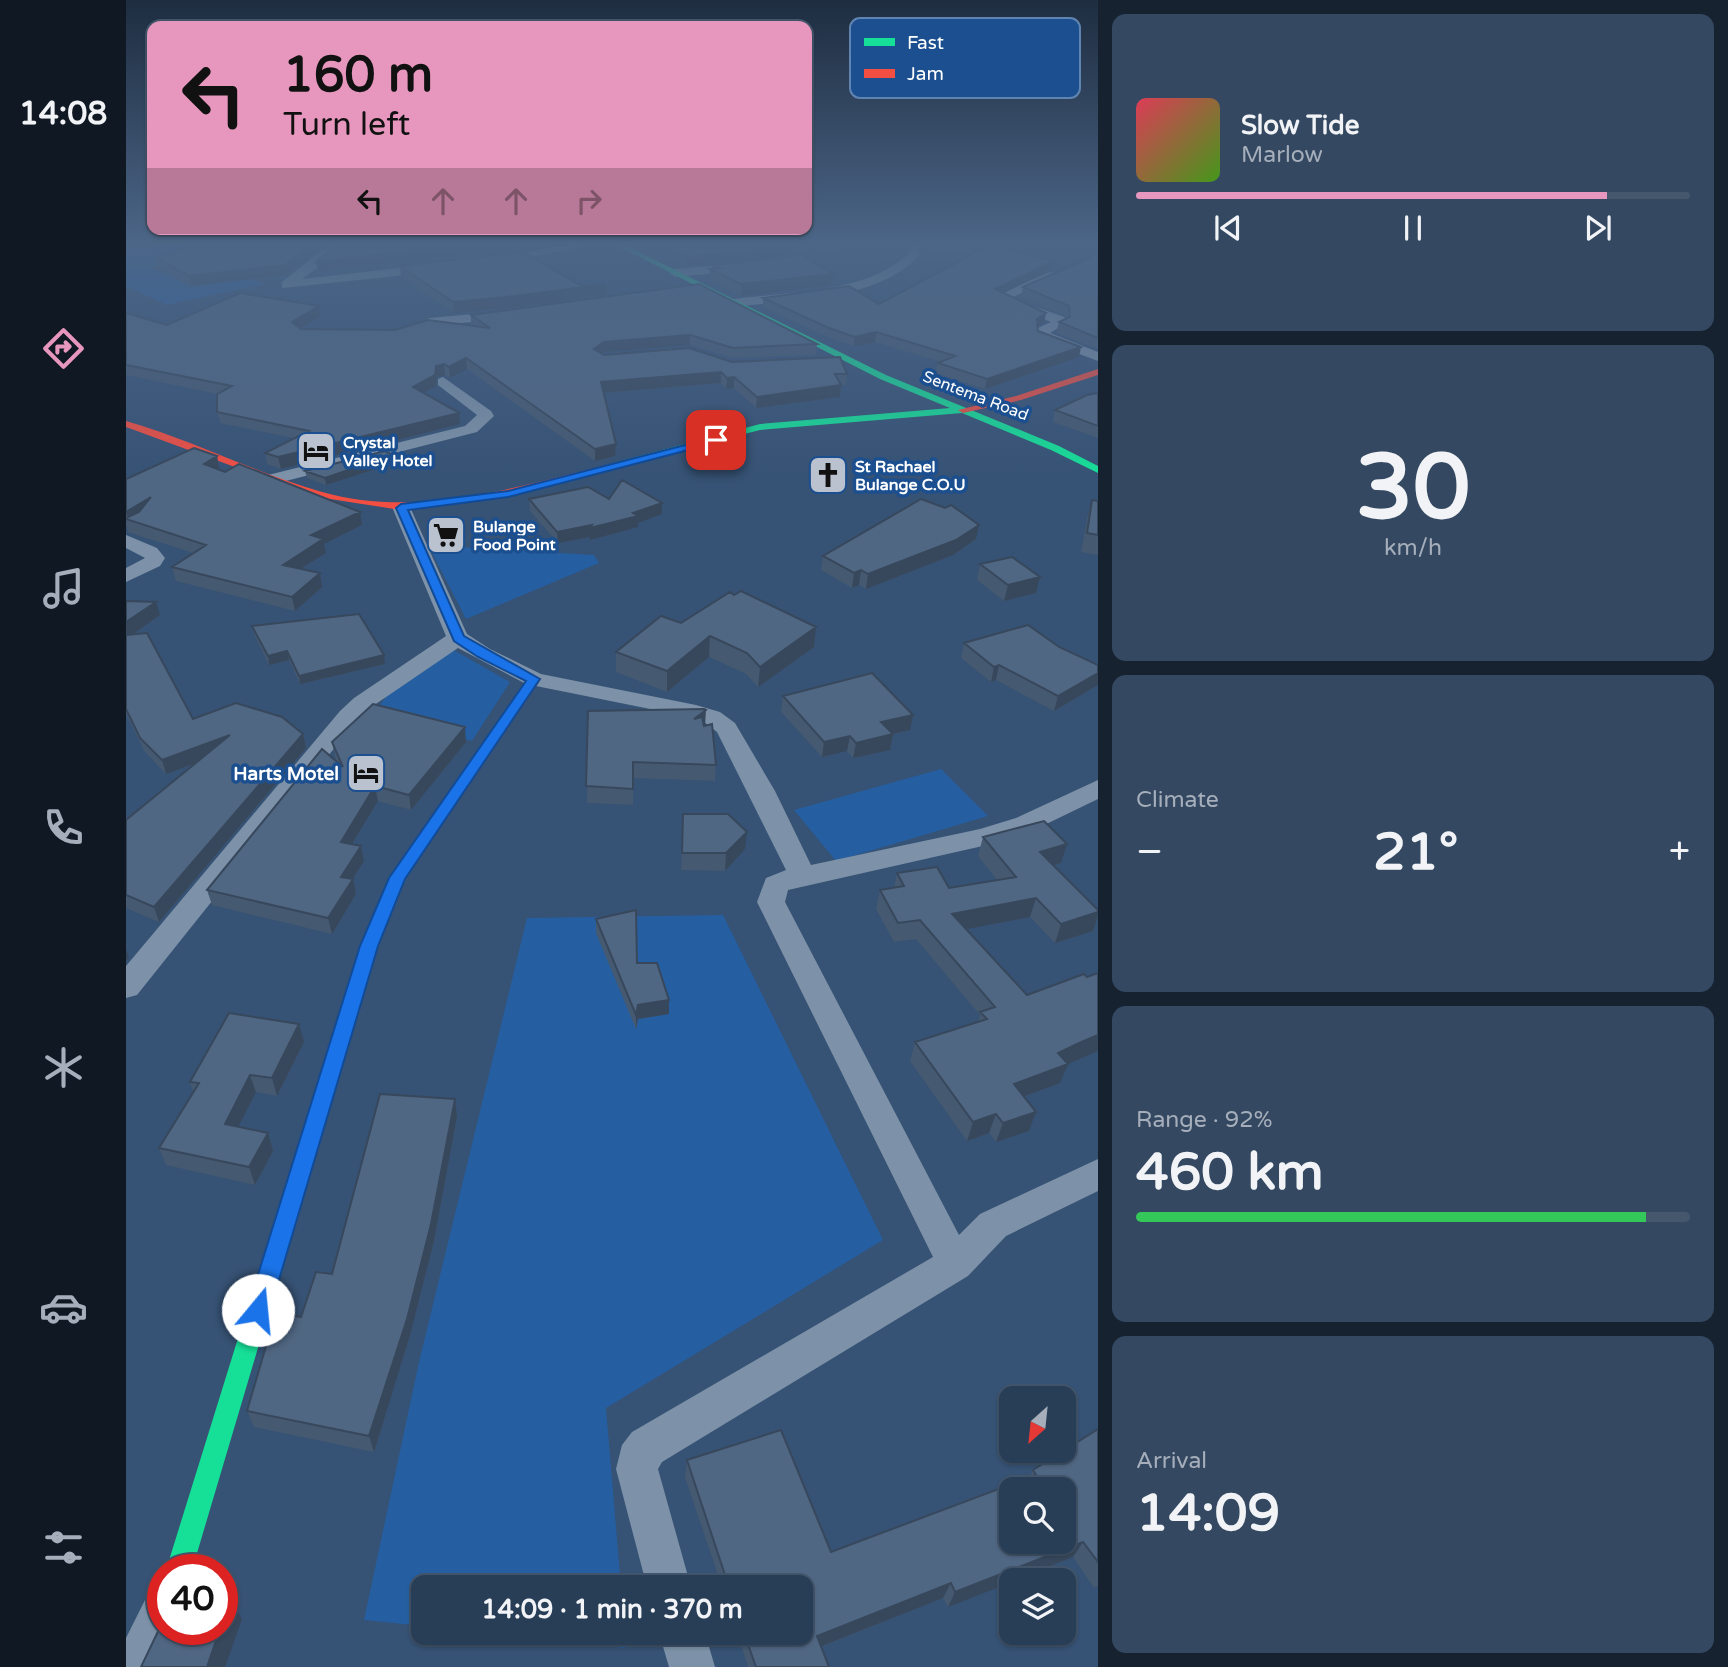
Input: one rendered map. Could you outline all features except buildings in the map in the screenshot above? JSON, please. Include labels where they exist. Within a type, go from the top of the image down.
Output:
[{"type":"street","points":[[396,334],[430,322],[443,321]]},
{"type":"street","name":"Sentema Road","points":[[771,321],[960,411],[1029,434],[1098,470]]},
{"type":"street","points":[[1058,321],[1061,322],[1043,331],[1042,335],[1098,357]]},
{"type":"street","points":[[817,363],[853,361]]},
{"type":"street","points":[[126,424],[274,479],[340,500],[401,508],[472,500],[540,487],[760,427],[960,411],[1018,398],[1098,373]]},
{"type":"street","points":[[274,479],[471,429],[482,422],[486,416],[483,411],[443,382]]},
{"type":"street","points":[[173,462],[197,450]]},
{"type":"street","points":[[401,508],[458,638],[482,654],[534,679],[602,695],[688,710],[727,728],[762,791],[802,875]]},
{"type":"street","points":[[126,541],[150,552],[155,558],[153,562],[126,576]]},
{"type":"street","points":[[126,987],[348,716],[362,703],[458,638]]},
{"type":"street","points":[[184,1554],[369,946],[397,878],[534,679]]},
{"type":"street","points":[[955,1264],[771,902],[776,885],[802,875],[903,856],[1033,823],[1098,788]]},
{"type":"street","points":[[666,1575],[637,1469],[637,1460],[647,1447],[955,1264],[993,1225],[1098,1174]]},
{"type":"street","points":[[136,1667],[147,1645]]},
{"type":"street","points":[[686,1645],[692,1667]]},
{"type":"shaded area","points":[[428,545],[594,555],[599,563],[466,619]]},
{"type":"shaded area","points":[[450,648],[510,682],[472,741],[372,715],[386,697]]},
{"type":"shaded area","points":[[941,769],[988,816],[836,861],[794,810]]},
{"type":"shaded area","points":[[723,915],[883,1240],[606,1408],[620,1575],[411,1575],[411,1625],[364,1620],[419,1362],[527,918]]},
{"type":"shaded area","points":[[597,1645],[625,1645],[625,1648]]},
{"type":"traffic: fast","points":[[771,321],[883,377],[1055,448],[1098,470]]},
{"type":"traffic: fast","points":[[610,467],[760,427],[963,410]]},
{"type":"traffic: fast","points":[[184,1554],[268,1277]]},
{"type":"traffic: jam","points":[[963,410],[1018,398],[1098,372]]},
{"type":"traffic: jam","points":[[126,424],[321,495],[401,507],[508,494],[610,467]]},
{"type":"traffic: jam","points":[[268,1277],[369,946],[397,878],[534,679]]},
{"type":"place","name":"Crystal Valley Hotel","points":[[316,451]]},
{"type":"place","name":"St Rachael Bulange C.O.U","points":[[828,475]]},
{"type":"place","name":"Bulange Food Point","points":[[446,535]]},
{"type":"place","name":"Harts Motel","points":[[366,773]]},
{"type":"route","points":[[258,1310],[369,946],[397,878],[534,679],[482,654],[458,638],[401,508],[508,494],[716,440]]}]
